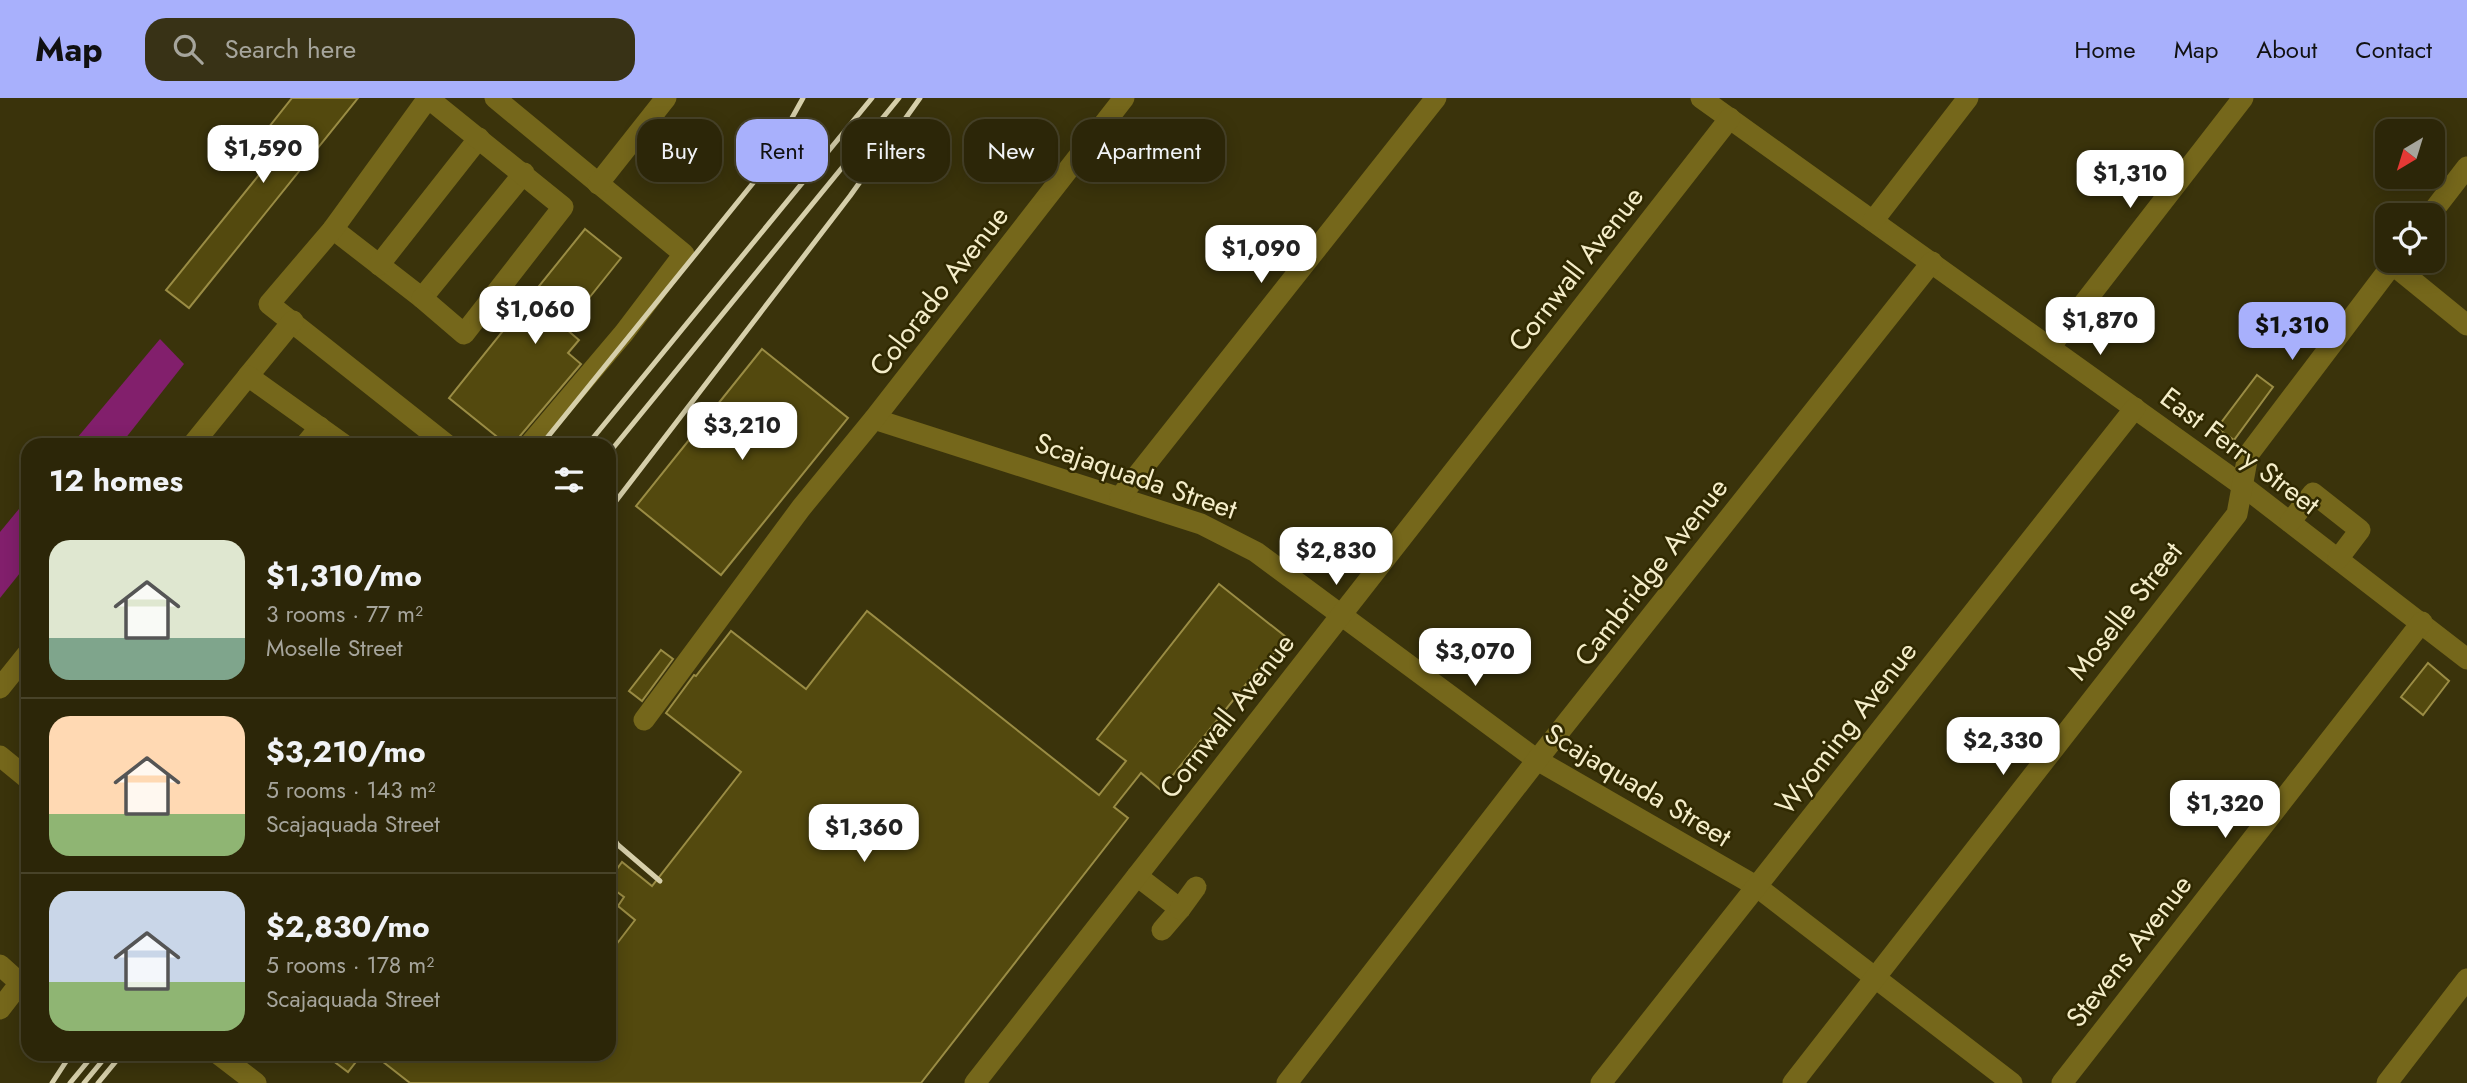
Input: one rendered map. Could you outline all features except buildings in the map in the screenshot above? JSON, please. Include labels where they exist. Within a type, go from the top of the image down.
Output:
[{"type":"street","points":[[333,229],[464,334],[563,207],[428,98],[333,229],[269,304],[439,438]]},
{"type":"street","points":[[495,98],[684,254],[624,333],[535,438]]},
{"type":"street","points":[[598,184],[666,98]]},
{"type":"street","name":"Colorado Avenue","points":[[643,720],[801,508],[874,419],[1124,98]]},
{"type":"street","points":[[1120,498],[1436,98]]},
{"type":"street","name":"East Ferry Street","points":[[1702,98],[2243,486],[2467,659]]},
{"type":"street","points":[[1874,221],[1968,98]]},
{"type":"street","points":[[2050,347],[2243,98]]},
{"type":"street","name":"Cornwall Avenue","points":[[975,1083],[1730,118]]},
{"type":"street","points":[[379,265],[480,138]]},
{"type":"street","points":[[2439,203],[2467,167]]},
{"type":"street","points":[[422,298],[524,173]]},
{"type":"street","name":"Cambridge Avenue","points":[[1287,1083],[1537,760],[1932,262]]},
{"type":"street","name":"Moselle Street","points":[[1793,1083],[2237,514],[2248,455],[2386,273]]},
{"type":"street","points":[[2407,273],[2467,325]]},
{"type":"street","points":[[199,438],[293,321]]},
{"type":"street","points":[[248,376],[335,438]]},
{"type":"street","name":"Wyoming Avenue","points":[[1601,1083],[2135,408]]},
{"type":"street","name":"Scajaquada Street","points":[[874,419],[1220,531],[1256,552],[1537,760],[1756,886],[2012,1083]]},
{"type":"street","points":[[311,438],[320,427]]},
{"type":"street","points":[[2290,522],[2312,493],[2360,530],[2338,559]]},
{"type":"street","name":"Stevens Avenue","points":[[2062,1083],[2422,622]]},
{"type":"street","points":[[0,688],[21,662]]},
{"type":"street","points":[[0,756],[21,773]]},
{"type":"street","points":[[1137,876],[1180,909]]},
{"type":"street","points":[[1163,930],[1196,887]]},
{"type":"street","points":[[0,965],[20,982],[0,1009]]},
{"type":"street","points":[[2387,1083],[2467,979]]},
{"type":"street","points":[[227,1061],[256,1083]]},
{"type":"shaded area","points":[[160,339],[184,364],[126,438],[77,438]]},
{"type":"shaded area","points":[[21,506],[21,572],[0,598],[0,532]]},
{"type":"railway","points":[[547,438],[762,172],[803,98]]},
{"type":"railway","points":[[593,438],[872,98]]},
{"type":"railway","points":[[616,444],[899,98]]},
{"type":"railway","points":[[616,501],[850,196],[920,98]]},
{"type":"railway","points":[[616,842],[660,881]]},
{"type":"railway","points":[[52,1083],[66,1061]]},
{"type":"railway","points":[[70,1083],[88,1061]]},
{"type":"railway","points":[[84,1083],[102,1061]]},
{"type":"railway","points":[[98,1083],[116,1061]]}]
